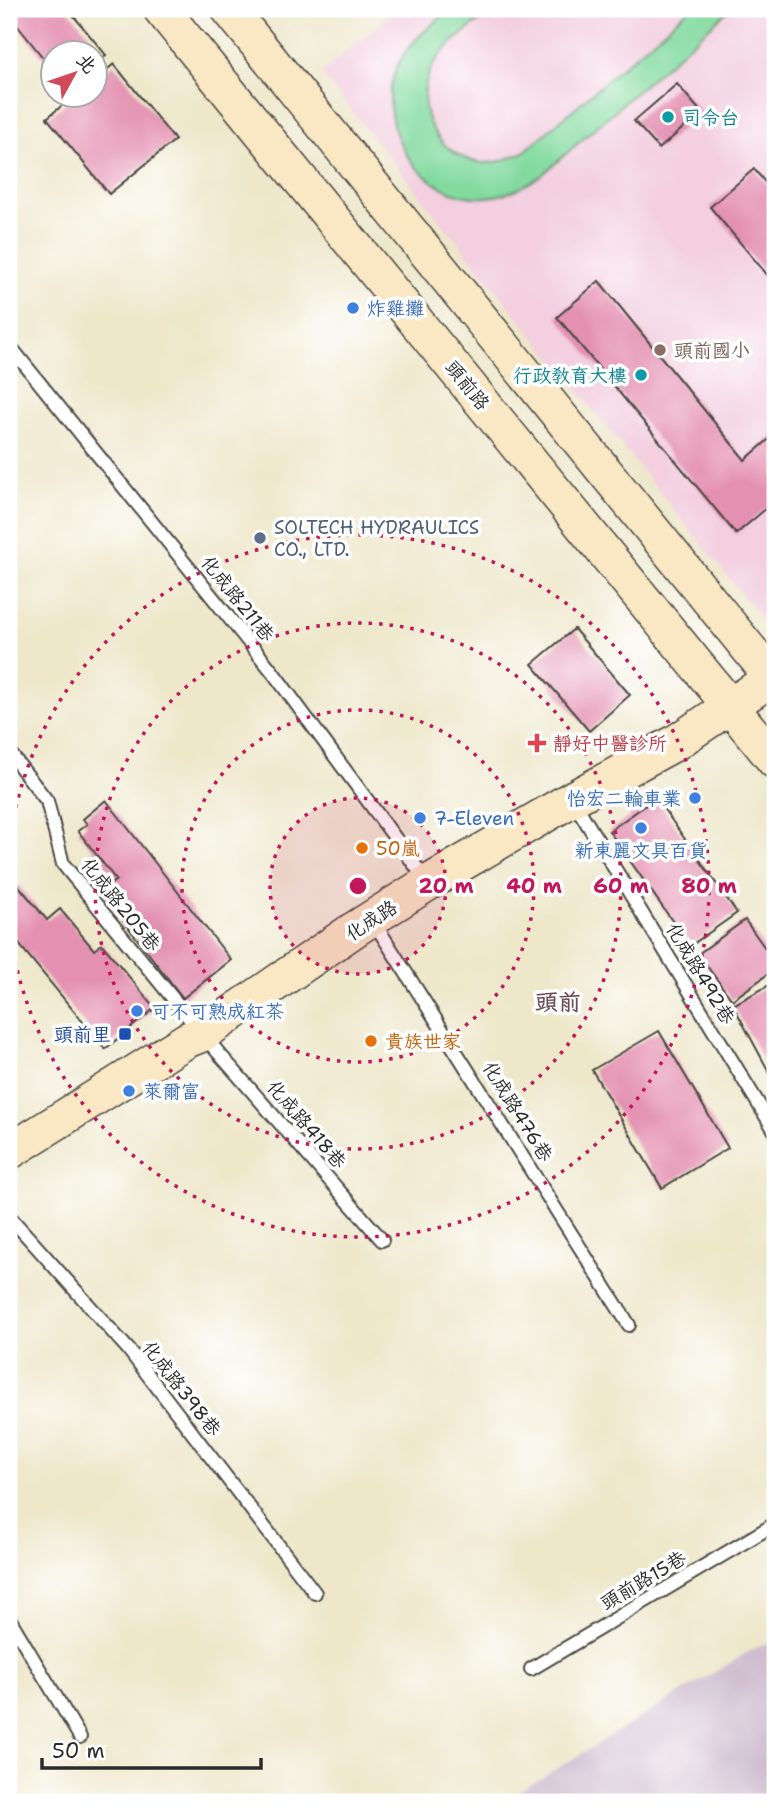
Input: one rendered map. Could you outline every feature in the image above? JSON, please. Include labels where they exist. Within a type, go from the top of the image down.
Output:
[{"type":"street","name":"頭前路","points":[[161,9],[775,761]]},
{"type":"street","points":[[229,9],[774,678]]},
{"type":"street","name":"化成路","points":[[9,1152],[187,1040],[202,1034],[428,883],[675,743],[774,678]]},
{"type":"lane","name":"化成路211巷","points":[[9,345],[272,671],[428,883]]},
{"type":"lane","name":"化成路205巷","points":[[9,752],[47,801],[63,864],[202,1034]]},
{"type":"lane","name":"化成路492巷","points":[[572,799],[775,1131]]},
{"type":"lane","name":"化成路476巷","points":[[372,919],[629,1325]]},
{"type":"lane","name":"化成路418巷","points":[[202,1034],[382,1240]]},
{"type":"lane","name":"化成路398巷","points":[[9,1216],[128,1349],[316,1593]]},
{"type":"lane","name":"頭前路15巷","points":[[531,1669],[775,1524]]},
{"type":"lane","points":[[9,1618],[80,1737]]},
{"type":"shaded area","name":"頭前國小","points":[[397,9],[775,9],[775,635],[321,73]]},
{"type":"shaded area","points":[[775,1639],[775,1802],[502,1802],[753,1649]]},
{"type":"green space","points":[[451,9],[494,9],[451,44],[436,60],[426,84],[424,100],[427,115],[441,141],[453,151],[466,159],[488,163],[524,152],[689,9],[730,9],[542,175],[516,189],[488,197],[464,196],[442,188],[423,174],[408,157],[397,136],[391,113],[391,90],[402,58],[421,35]]},
{"type":"building","points":[[9,9],[68,9],[92,38],[38,38],[38,51],[9,15]]},
{"type":"building","points":[[114,64],[175,140],[109,194],[47,118],[59,108],[108,108],[108,69]]},
{"type":"building","name":"司令台","points":[[677,84],[701,112],[659,149],[634,121]]},
{"type":"building","points":[[754,169],[775,194],[775,284],[710,207]]},
{"type":"building","name":"行政教育大樓","points":[[599,281],[745,460],[775,434],[775,501],[736,534],[557,317]]},
{"type":"building","points":[[574,629],[630,695],[589,731],[532,664]]},
{"type":"building","points":[[656,798],[737,913],[690,946],[609,831]]},
{"type":"building","points":[[106,800],[231,960],[183,998],[101,892],[116,880],[78,831],[87,824],[83,819]]},
{"type":"building","points":[[18,885],[47,920],[60,909],[94,950],[102,944],[155,1008],[105,1049],[9,932],[9,893]]},
{"type":"building","points":[[745,920],[775,962],[775,969],[732,1000],[698,954]]},
{"type":"building","points":[[775,982],[775,1083],[733,1005]]},
{"type":"building","points":[[659,1031],[728,1148],[662,1188],[592,1070]]},
{"type":"place","name":"司令台","points":[[668,117]]},
{"type":"place","name":"炸雞攤","points":[[353,308]]},
{"type":"place","name":"頭前國小","points":[[660,350]]},
{"type":"place","name":"行政教育大樓","points":[[641,375]]},
{"type":"place","name":"SOLTECH HYDRAULICS CO., LTD.","points":[[260,538]]},
{"type":"place","name":"靜好中醫診所","points":[[537,743]]},
{"type":"place","name":"怡宏二輪車業","points":[[695,798]]},
{"type":"place","name":"7-Eleven","points":[[420,818]]},
{"type":"place","name":"新東麗文具百貨","points":[[641,828]]},
{"type":"place","name":"50嵐","points":[[362,848]]},
{"type":"place","name":"可不可熟成紅茶","points":[[137,1011]]},
{"type":"place","name":"頭前里","points":[[125,1034]]},
{"type":"place","name":"貴族世家","points":[[371,1041]]},
{"type":"place","name":"萊爾富","points":[[129,1091]]},
{"type":"district","name":"頭前","points":[[558,1002]]}]
